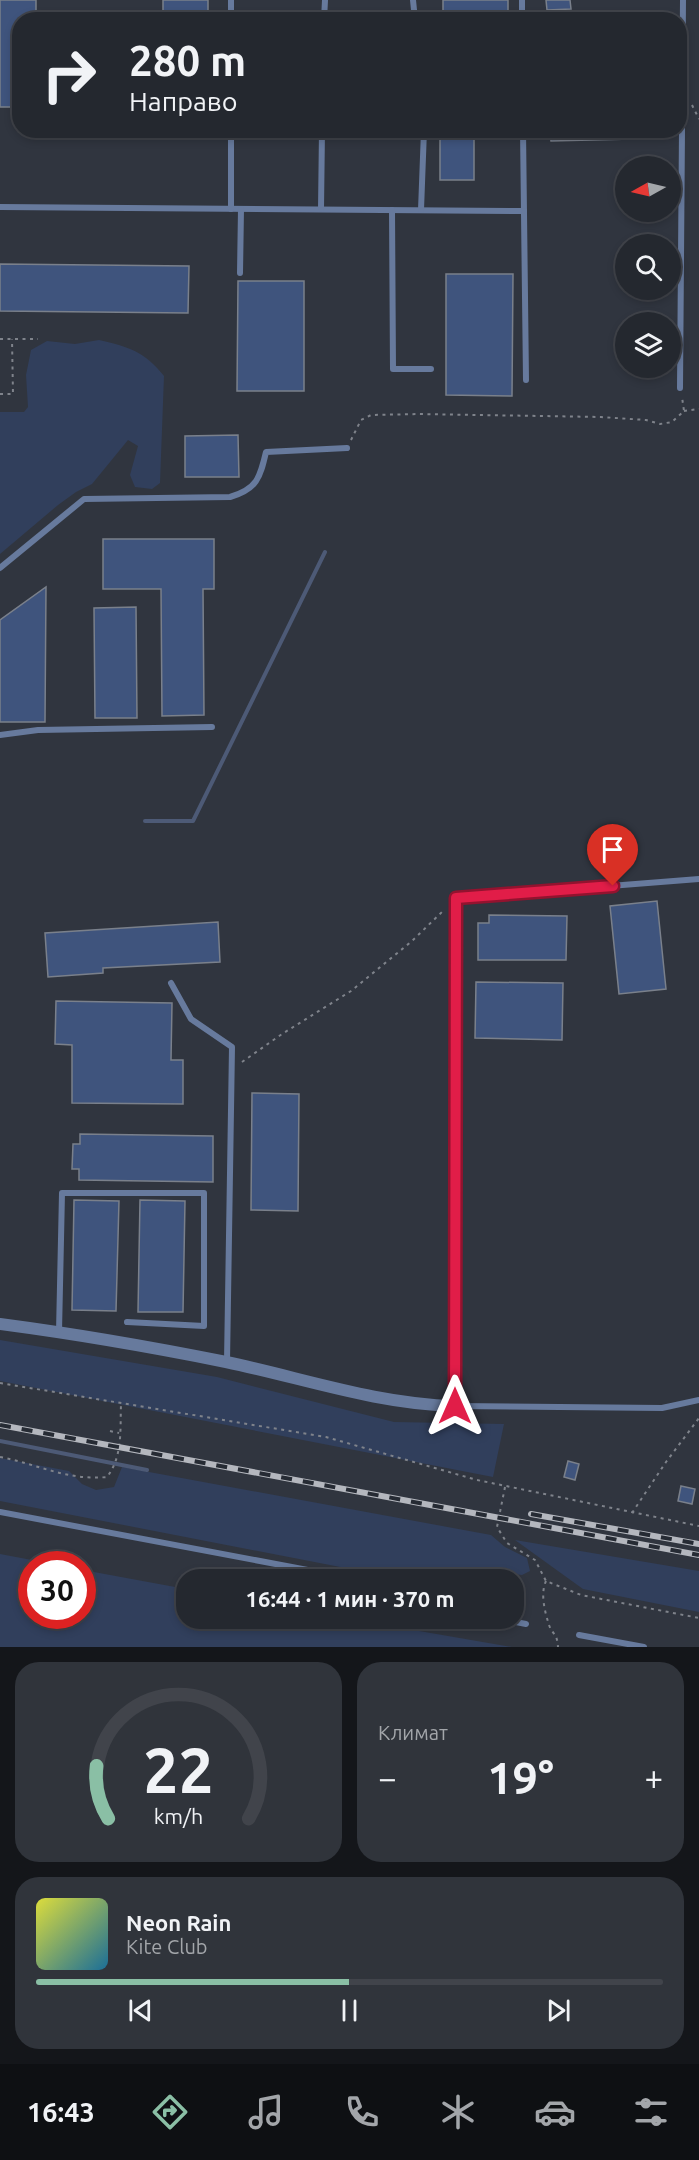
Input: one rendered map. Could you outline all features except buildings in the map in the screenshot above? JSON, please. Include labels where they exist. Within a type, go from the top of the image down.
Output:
[{"type":"street","points":[[0,1324],[59,1332],[227,1362],[390,1401],[426,1406],[455,1406],[456,898]]},
{"type":"lane","points":[[231,138],[231,208]]},
{"type":"lane","points":[[321,209],[322,138]]},
{"type":"lane","points":[[421,210],[424,138]]},
{"type":"lane","points":[[523,138],[526,380]]},
{"type":"lane","points":[[680,388],[682,138]]},
{"type":"lane","points":[[0,207],[524,211]]},
{"type":"lane","points":[[240,273],[241,208]]},
{"type":"lane","points":[[392,210],[393,369],[431,369]]},
{"type":"lane","points":[[0,568],[84,499],[230,497],[243,494],[253,486],[259,478],[266,452],[347,448]]},
{"type":"lane","points":[[0,735],[38,730],[212,727]]},
{"type":"lane","points":[[456,898],[699,879]]},
{"type":"lane","points":[[171,983],[191,1018],[232,1047],[227,1362]]},
{"type":"lane","points":[[59,1332],[62,1192],[204,1193],[204,1326],[127,1322]]},
{"type":"lane","points":[[455,1406],[662,1408],[699,1400]]},
{"type":"lane","points":[[0,1512],[302,1569]]},
{"type":"lane","points":[[579,1635],[644,1647]]},
{"type":"path","points":[[0,339],[38,339]]},
{"type":"path","points":[[0,394],[13,394],[12,339]]},
{"type":"path","points":[[680,388],[684,411]]},
{"type":"path","points":[[347,448],[361,420],[371,415],[601,417],[646,420],[660,424],[672,422],[684,411],[699,409]]},
{"type":"path","points":[[232,1069],[282,1034],[351,991],[412,940],[456,898]]},
{"type":"path","points":[[0,1383],[326,1437],[505,1487],[699,1526]]},
{"type":"path","points":[[0,1457],[26,1462],[52,1473],[90,1479],[107,1477],[115,1466],[118,1456],[121,1403]]},
{"type":"path","points":[[632,1513],[699,1418]]},
{"type":"path","points":[[110,1431],[120,1433]]},
{"type":"path","points":[[118,1456],[124,1458]]},
{"type":"path","points":[[505,1487],[497,1527],[507,1543],[535,1560],[546,1581],[543,1595],[550,1628],[558,1637],[558,1647]]},
{"type":"path","points":[[546,1581],[580,1595],[699,1617]]},
{"type":"shaded area","points":[[99,340],[143,355],[164,376],[160,483],[152,489],[135,487],[130,475],[138,446],[128,440],[92,484],[58,505],[0,554],[0,412],[24,412],[28,407],[26,375],[31,350],[47,341],[75,344]]},
{"type":"shaded area","points":[[0,1340],[217,1377],[394,1422],[504,1424],[493,1477],[0,1381]]},
{"type":"shaded area","points":[[0,1458],[69,1471],[82,1484],[96,1490],[114,1487],[122,1467],[491,1535],[505,1547],[527,1558],[530,1571],[524,1574],[524,1569],[350,1569],[0,1501]]},
{"type":"shaded area","points":[[515,1540],[699,1571],[699,1612],[583,1589]]},
{"type":"shaded area","points":[[0,1554],[18,1557],[18,1629],[96,1629],[96,1572],[176,1587],[176,1629],[408,1629],[512,1647],[0,1647]]},
{"type":"waterway","points":[[145,821],[193,821],[325,552]]},
{"type":"waterway","points":[[0,1441],[147,1470]]},
{"type":"railway","points":[[0,1425],[699,1555]]},
{"type":"railway","points":[[531,1514],[699,1544]]},
{"type":"route","points":[[455,1406],[456,898],[613,886]]}]
